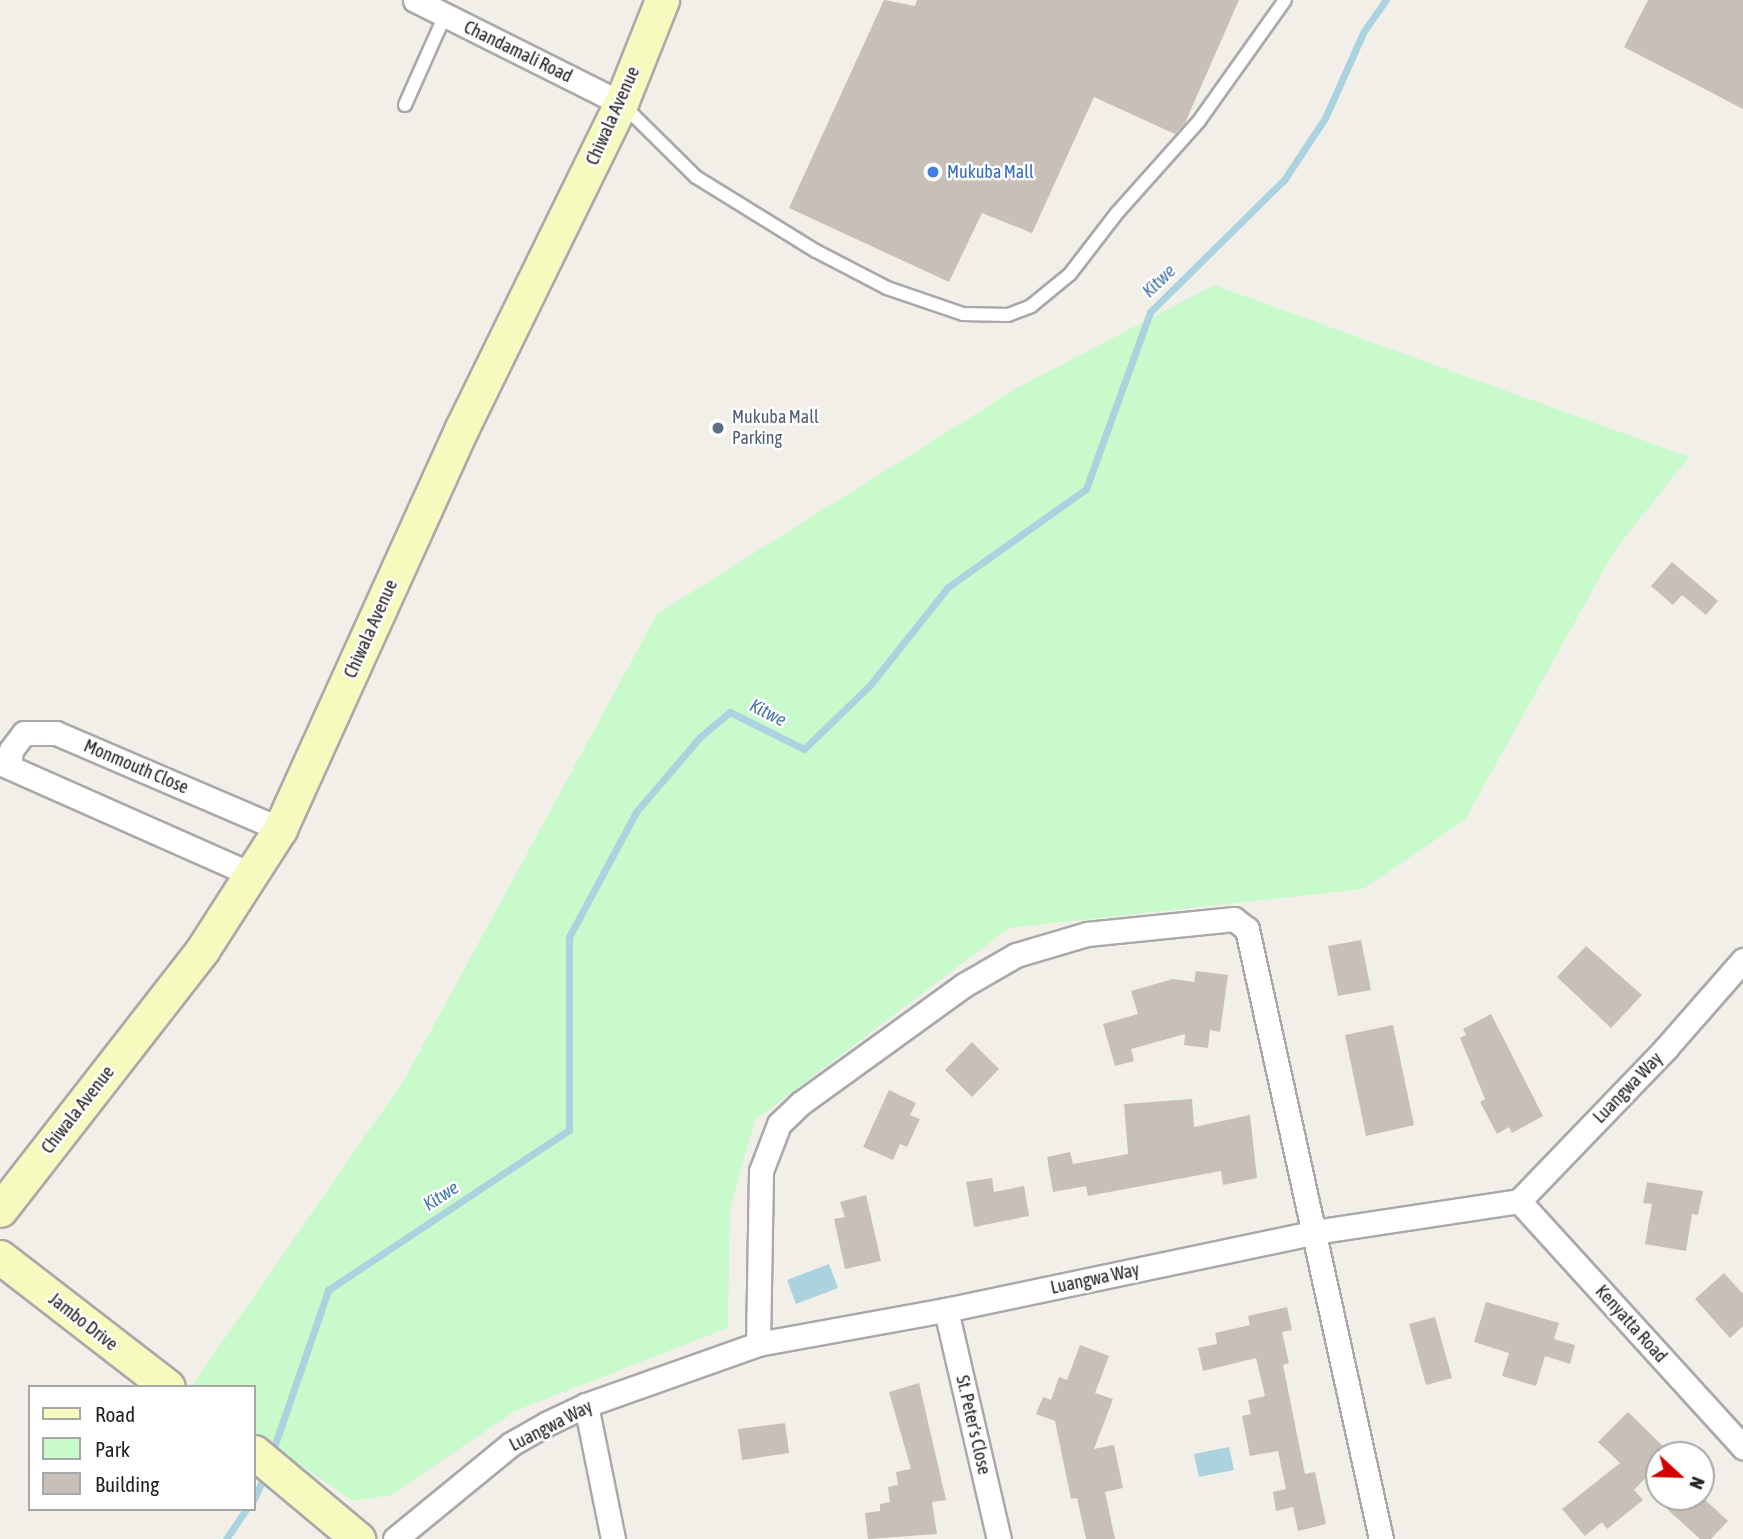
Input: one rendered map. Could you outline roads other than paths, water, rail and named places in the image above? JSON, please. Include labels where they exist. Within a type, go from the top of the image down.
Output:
[{"type":"main road","name":"Chiwala Avenue","points":[[0,1210],[203,949],[281,829],[462,428],[621,103],[662,0]]},
{"type":"main road","name":"Jambo Drive","points":[[0,1257],[164,1385]]},
{"type":"main road","points":[[256,1454],[290,1479],[358,1539]]},
{"type":"street","name":"Chandamali Road","points":[[415,0],[621,103]]},
{"type":"street","name":"Monmouth Close","points":[[5,765],[11,750],[24,733],[57,733],[281,829]]},
{"type":"street","points":[[5,765],[253,875]]},
{"type":"street","points":[[758,1344],[761,1171],[779,1124],[964,985],[1016,954],[1087,934],[1226,918],[1244,924],[1315,1232],[1381,1539]]},
{"type":"street","name":"Luangwa Way","points":[[396,1539],[511,1444],[586,1405],[758,1344],[946,1310],[1315,1232],[1519,1201],[1666,1048],[1743,960]]},
{"type":"street","name":"Kenyatta Road","points":[[1519,1201],[1743,1447]]},
{"type":"street","name":"St. Peter's Close","points":[[946,1310],[999,1539]]},
{"type":"street","points":[[586,1405],[614,1539]]},
{"type":"lane","points":[[621,103],[696,177],[816,251],[887,288],[950,310],[1008,316],[1031,306],[1070,274],[1117,213],[1199,121],[1285,0]]},
{"type":"lane","points":[[405,105],[444,15]]},
{"type":"water","points":[[829,1264],[838,1288],[796,1304],[787,1280]]},
{"type":"water","points":[[1229,1447],[1234,1470],[1199,1477],[1194,1454]]},
{"type":"waterway","name":"Kitwe","points":[[271,1456],[328,1290],[569,1130],[569,937],[636,812],[700,737],[730,712],[804,749],[871,684],[948,587],[1086,489],[1150,312],[1284,180],[1325,118],[1364,31],[1386,0]]},
{"type":"waterway","name":"Kitwe","points":[[256,1494],[265,1474]]},
{"type":"waterway","name":"Kitwe","points":[[226,1539],[245,1511]]},
{"type":"place","name":"Mukuba Mall","points":[[933,172]]},
{"type":"place","name":"Mukuba Mall Parking","points":[[718,428]]}]
